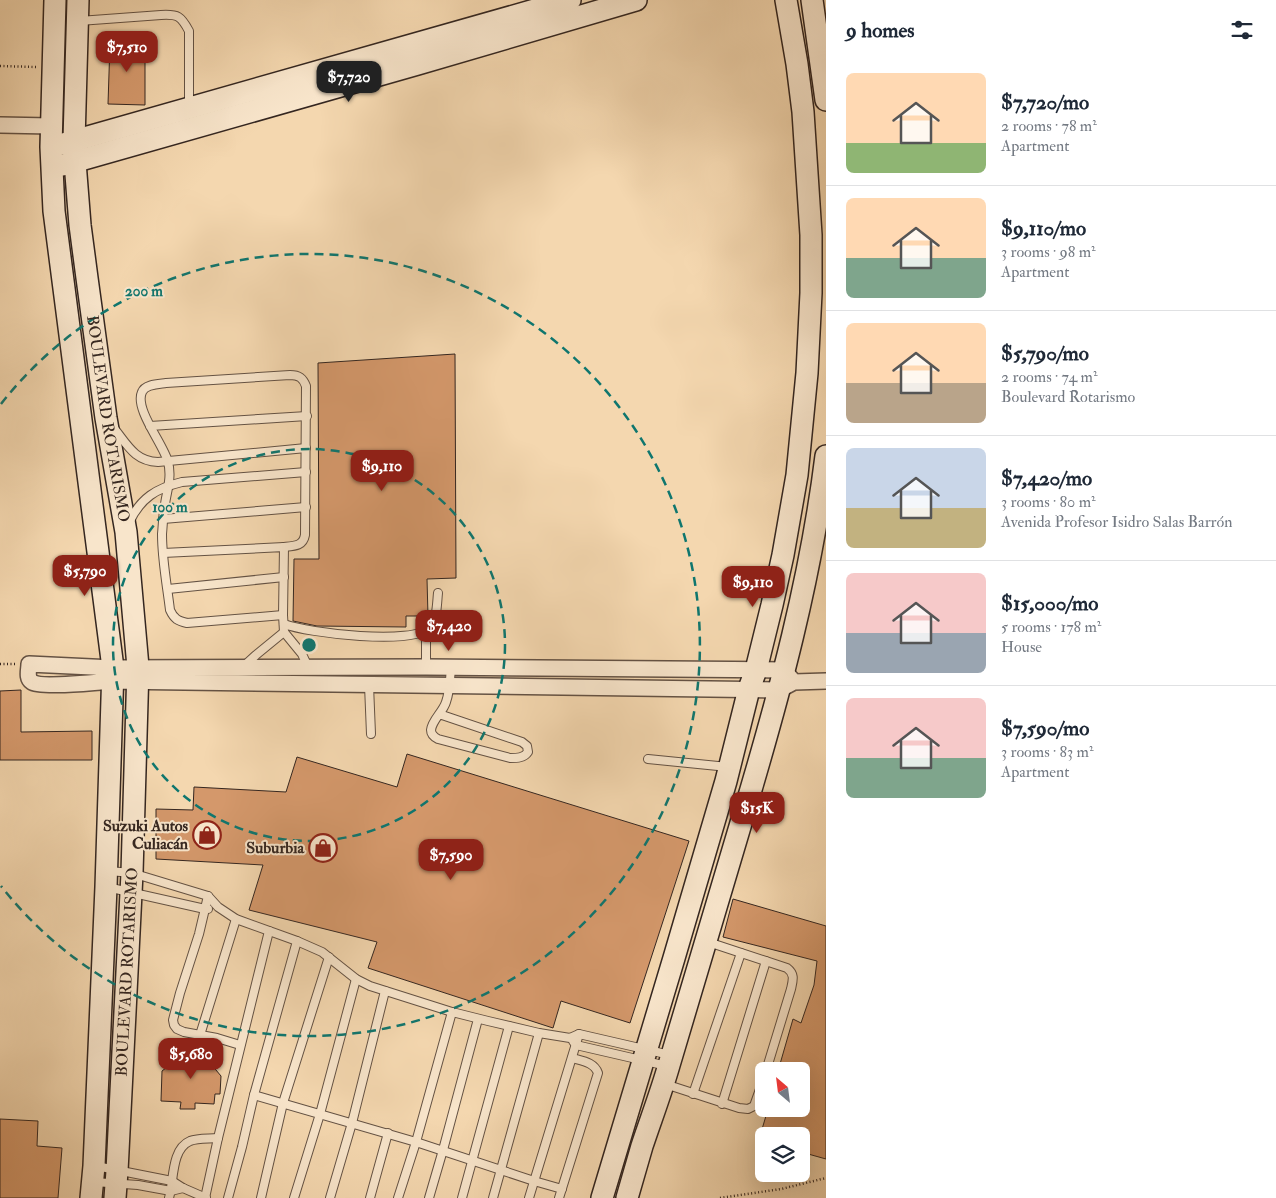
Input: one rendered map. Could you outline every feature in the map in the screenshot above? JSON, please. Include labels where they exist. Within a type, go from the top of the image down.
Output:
[{"type":"street","name":"BOULEVARD ROTARISMO","points":[[55,0],[51,137],[54,211],[113,674],[107,879],[93,1182]]},
{"type":"street","name":"BOULEVARD ROTARISMO","points":[[78,0],[74,152],[80,224],[106,418],[126,532],[138,674],[132,883],[116,1184]]},
{"type":"street","points":[[51,168],[74,152],[189,109],[570,0]]},
{"type":"street","points":[[0,125],[51,137],[74,152],[418,64],[636,0]]},
{"type":"street","points":[[602,1198],[729,767],[774,596],[797,475],[819,293],[810,235],[803,112],[786,0]]},
{"type":"street","points":[[814,1],[824,66],[826,100]]},
{"type":"street","points":[[627,1198],[668,1068],[761,756],[786,680],[818,510],[826,456]]},
{"type":"street","points":[[138,674],[242,668],[451,667],[786,680]]},
{"type":"street","points":[[113,674],[369,685],[752,680],[826,681]]},
{"type":"lane","points":[[77,22],[174,14],[180,16],[189,30],[189,109]]},
{"type":"lane","points":[[163,553],[284,547],[301,544],[304,540],[306,507],[306,386],[301,377],[290,375],[166,383],[149,386],[142,392],[141,398],[150,426],[168,461],[170,474],[163,519],[163,553],[170,610],[174,618],[180,622],[187,623],[283,616]]},
{"type":"lane","points":[[150,426],[306,416]]},
{"type":"lane","points":[[106,418],[138,457],[151,462],[306,448]]},
{"type":"lane","points":[[126,532],[130,520],[142,503],[158,490],[169,486],[182,482],[306,472]]},
{"type":"lane","points":[[163,519],[306,507]]},
{"type":"lane","points":[[284,547],[284,628],[302,654],[308,667]]},
{"type":"lane","points":[[168,589],[284,577]]},
{"type":"lane","points":[[242,668],[284,628],[374,637],[409,636],[422,633],[433,624],[438,593]]},
{"type":"lane","points":[[426,631],[426,667]]},
{"type":"lane","points":[[439,714],[522,742],[527,746],[528,752],[521,757],[510,758],[433,737],[431,729],[439,714],[446,702],[449,692],[451,667]]},
{"type":"lane","points":[[369,685],[371,734]]},
{"type":"lane","points":[[648,759],[729,767]]},
{"type":"lane","points":[[107,879],[208,896],[218,907],[236,919],[322,952],[356,979],[385,991],[452,1012],[539,1033],[570,1038],[579,1034],[645,1055],[668,1068],[694,1094],[722,1104],[744,1109],[751,1108],[755,1103]]},
{"type":"lane","points":[[107,879],[132,883],[205,909],[218,907]]},
{"type":"lane","points":[[208,896],[199,934],[180,993],[173,1020],[174,1025],[177,1029],[184,1032],[240,1045]]},
{"type":"lane","points":[[200,1035],[236,919]]},
{"type":"lane","points":[[93,1182],[116,1184],[172,1181],[205,1198],[240,1045],[269,931]]},
{"type":"lane","points":[[228,1198],[254,1095],[297,941]]},
{"type":"lane","points":[[706,941],[791,971],[794,978],[769,1062]]},
{"type":"lane","points":[[694,1094],[741,953]]},
{"type":"lane","points":[[261,1198],[283,1103],[329,957]]},
{"type":"lane","points":[[722,1104],[766,961]]},
{"type":"lane","points":[[294,1198],[320,1114],[356,979]]},
{"type":"lane","points":[[330,1198],[352,1123],[385,991]]},
{"type":"lane","points":[[398,1198],[416,1142],[452,1012]]},
{"type":"lane","points":[[429,1198],[478,1019]]},
{"type":"lane","points":[[462,1198],[509,1026]]},
{"type":"lane","points":[[493,1198],[539,1033]]},
{"type":"lane","points":[[529,1198],[579,1034]]},
{"type":"lane","points":[[570,1038],[576,1044],[645,1055],[668,1068]]},
{"type":"lane","points":[[559,1198],[598,1073],[588,1063],[572,1058]]},
{"type":"lane","points":[[254,1095],[388,1133],[562,1189]]},
{"type":"lane","points":[[370,1198],[388,1133]]},
{"type":"lane","points":[[170,1195],[179,1149],[192,1140],[218,1138]]},
{"type":"lane","points":[[93,1182],[146,1186],[170,1195],[183,1188]]},
{"type":"path","points":[[0,66],[53,67]]},
{"type":"path","points":[[720,1198],[781,1189],[826,1178]]},
{"type":"building","points":[[145,40],[145,105],[108,104],[110,43]]},
{"type":"building","points":[[455,354],[456,578],[427,579],[428,616],[406,616],[406,627],[317,626],[293,621],[294,559],[319,559],[318,363]]},
{"type":"building","points":[[21,690],[21,732],[92,731],[92,760],[0,760],[0,691]]},
{"type":"building","points":[[407,754],[689,841],[630,1023],[561,1001],[553,1028],[368,968],[377,942],[249,910],[263,865],[156,859],[156,809],[193,810],[194,787],[286,792],[297,757],[397,787]]},
{"type":"building","points":[[733,899],[826,926],[826,1159],[810,1155],[810,1127],[763,1127],[765,1118],[810,1118],[810,1062],[781,1062],[793,1019],[801,1023],[814,985],[817,961],[723,937]]},
{"type":"building","points":[[184,1046],[206,1047],[205,1057],[221,1076],[220,1094],[215,1094],[214,1104],[195,1103],[195,1109],[180,1109],[181,1102],[161,1101],[162,1071],[184,1054]]},
{"type":"building","points":[[0,1119],[38,1121],[37,1146],[62,1148],[58,1198],[0,1198]]},
{"type":"place","name":"Suzuki Autos Culiacán","points":[[207,835]]},
{"type":"place","name":"Suburbia","points":[[323,848]]}]
